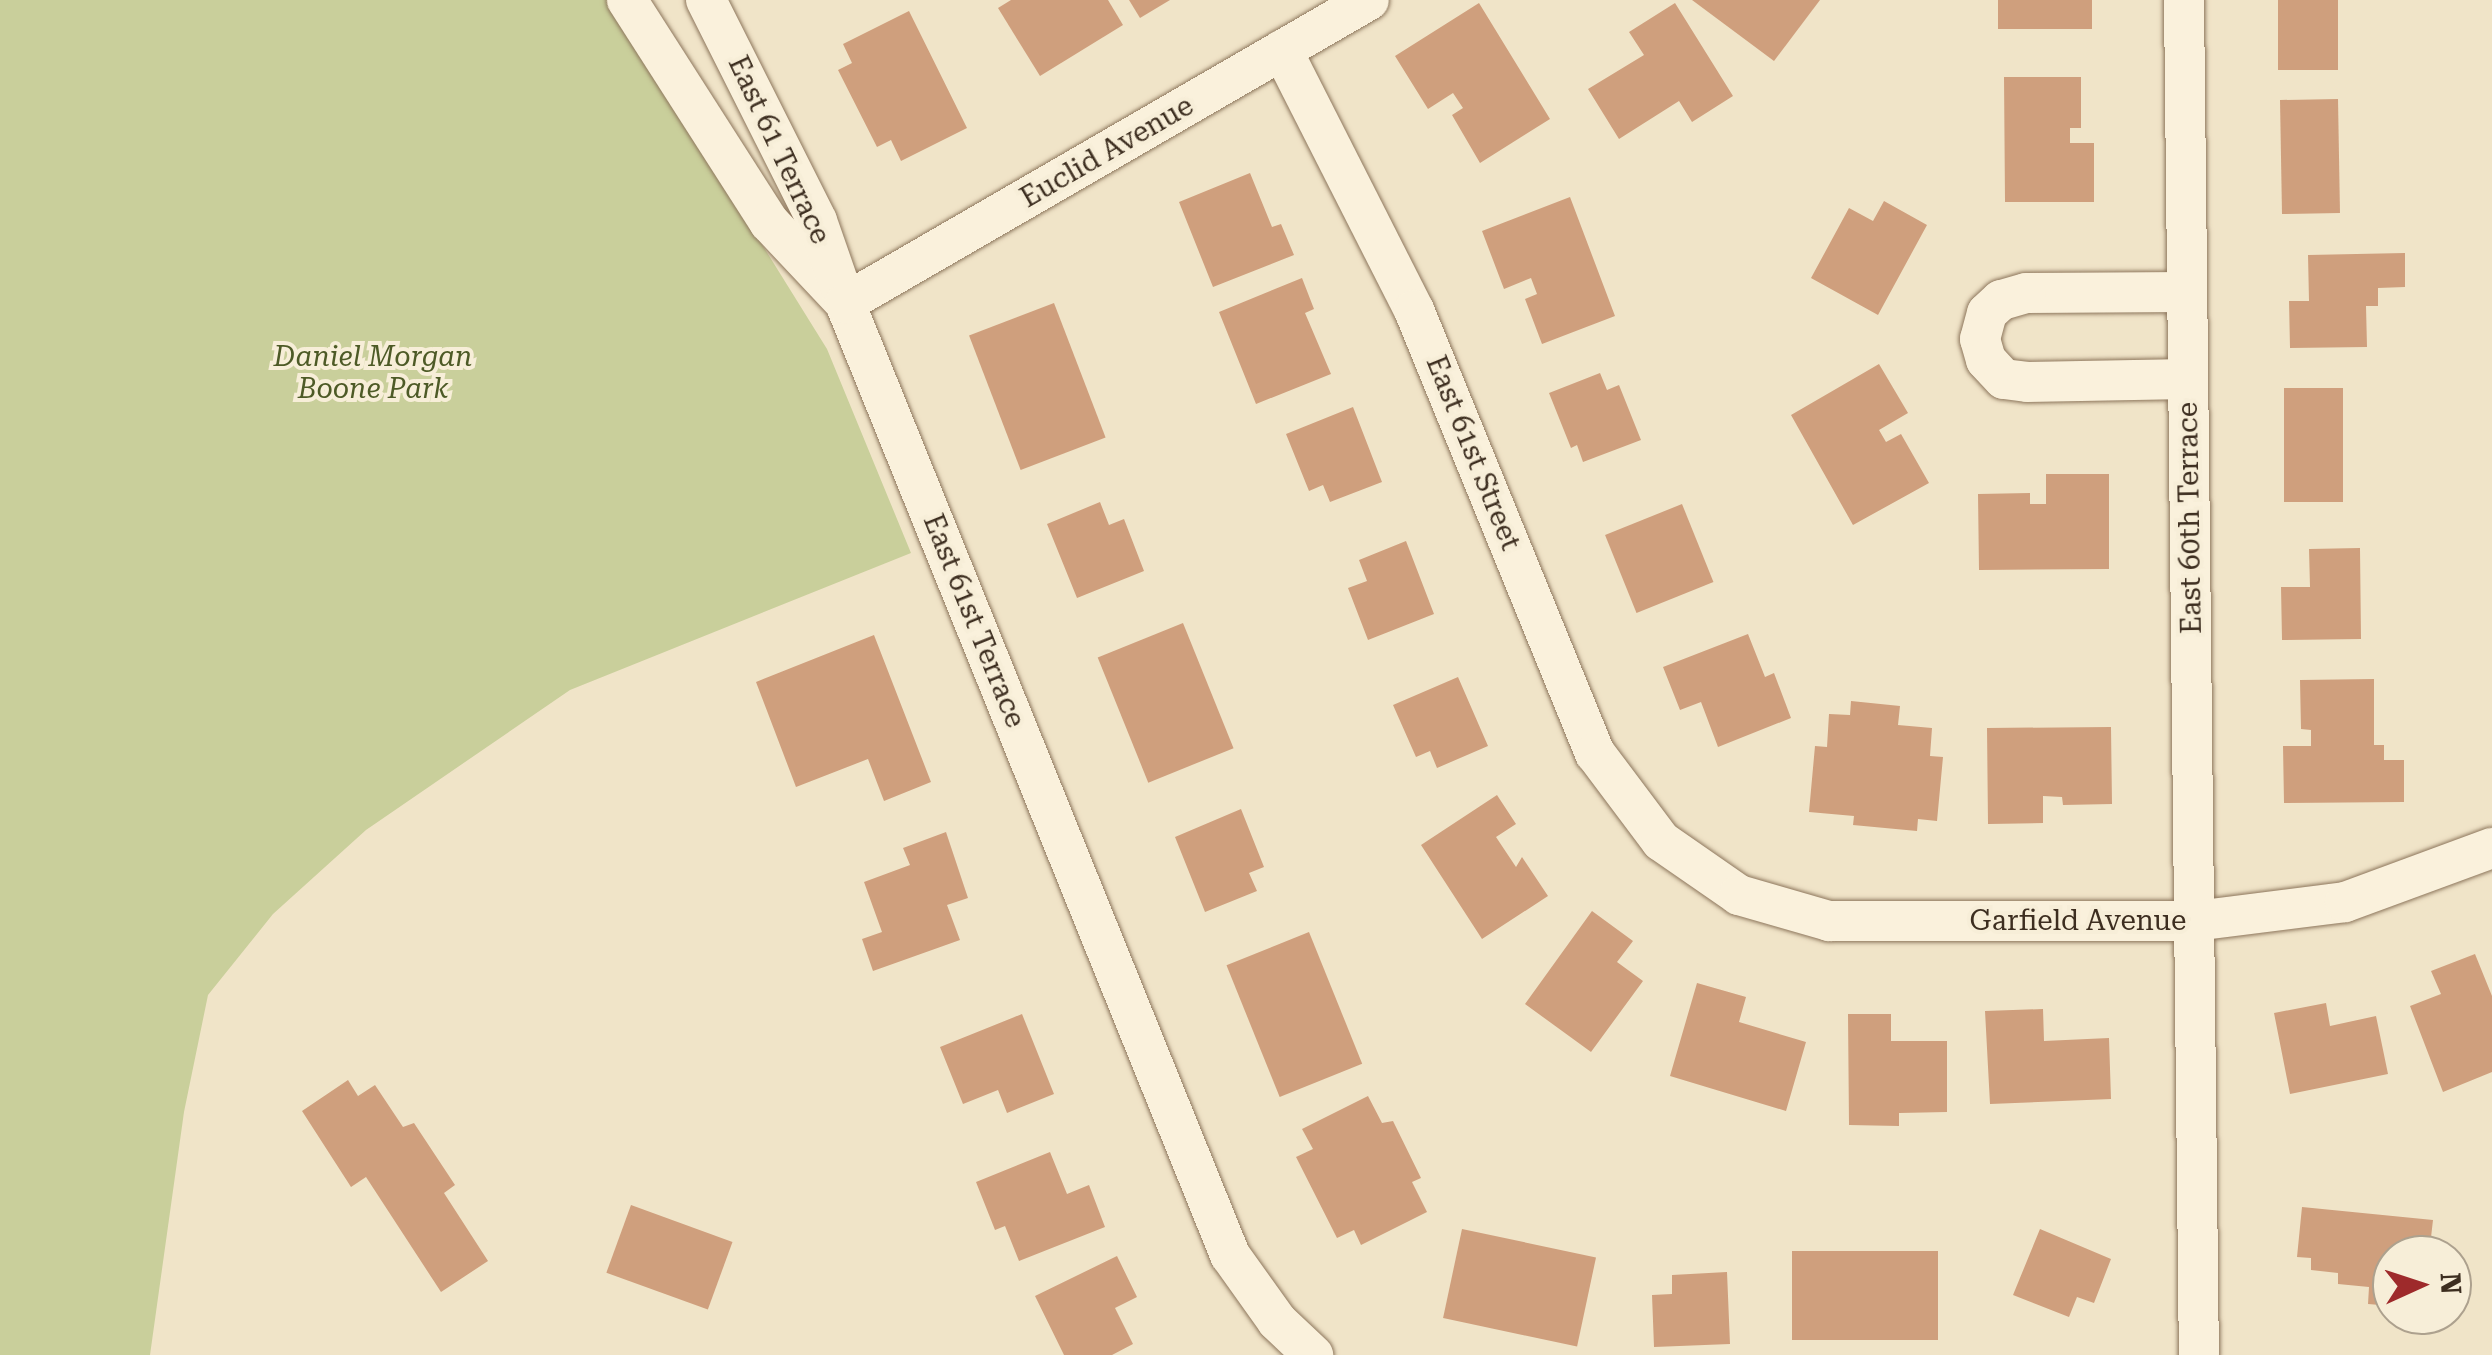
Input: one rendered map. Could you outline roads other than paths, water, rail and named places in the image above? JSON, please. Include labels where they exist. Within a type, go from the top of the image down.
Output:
[{"type":"street","name":"East 61st Terrace","points":[[626,0],[769,222],[845,303],[1230,1255],[1277,1321],[1313,1355]]},
{"type":"street","name":"East 61 Terrace","points":[[706,0],[817,220],[845,303]]},
{"type":"street","name":"Euclid Avenue","points":[[845,303],[1369,0]]},
{"type":"street","points":[[2184,0],[2188,379]]},
{"type":"street","name":"East 61st Street","points":[[1282,50],[1414,310],[1595,753],[1671,849]]},
{"type":"street","name":"East 60th Terrace","points":[[2187,292],[2026,293],[2002,300],[1987,313],[1980,339],[1986,360],[2004,379],[2188,379],[2200,1355]]},
{"type":"street","name":"Garfield Avenue","points":[[1671,849],[1739,894],[1829,920],[2195,922],[2344,902],[2492,848]]},
{"type":"park label","name":"Daniel Morgan Boone Park","points":[[373,373]]}]
